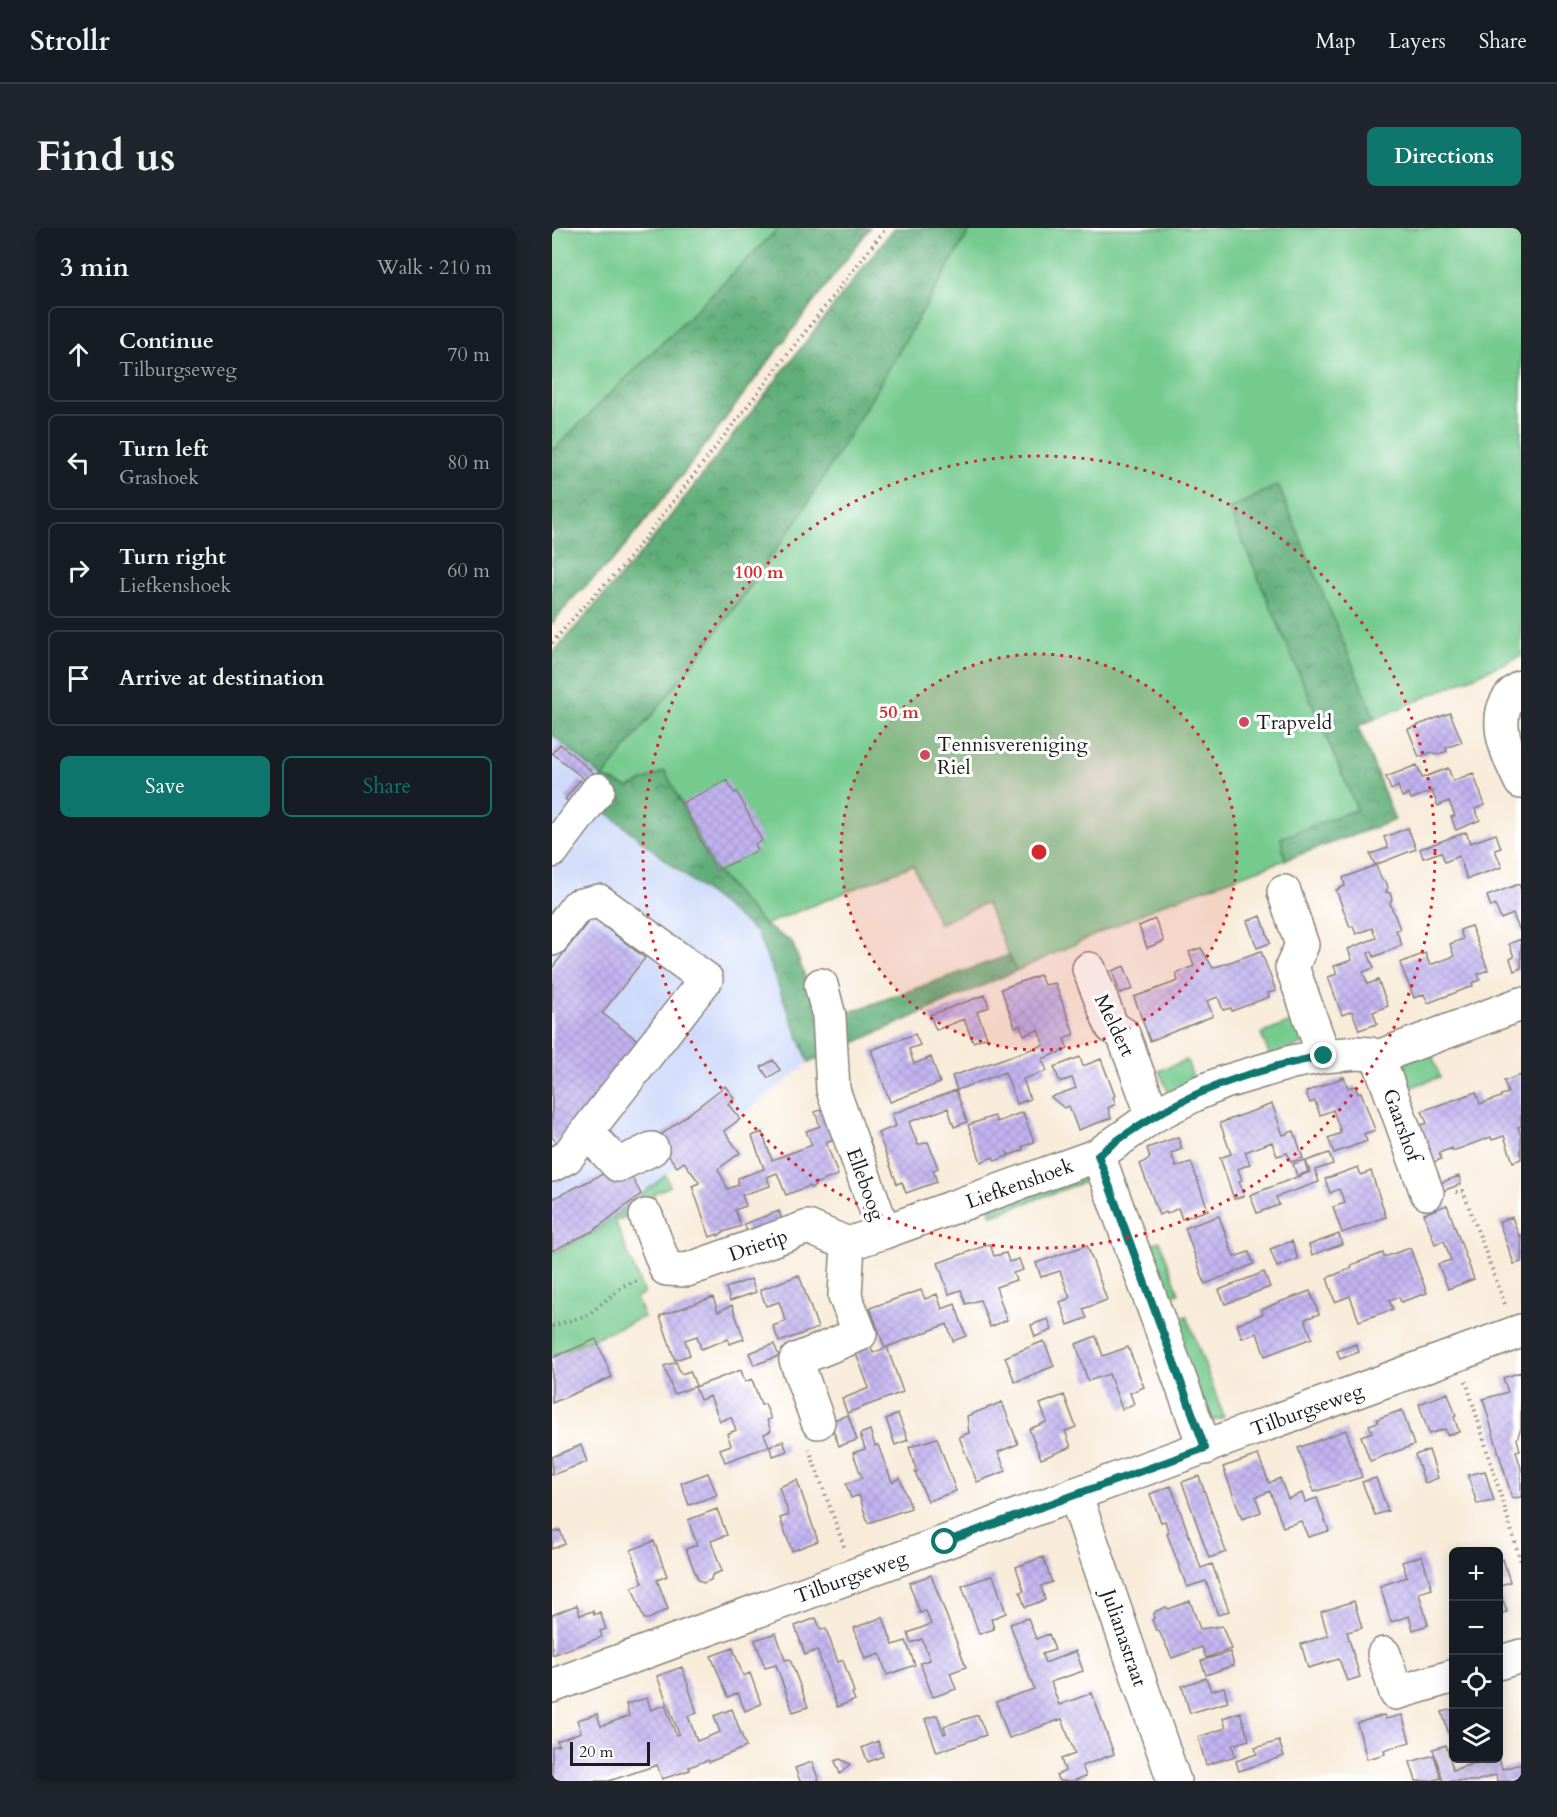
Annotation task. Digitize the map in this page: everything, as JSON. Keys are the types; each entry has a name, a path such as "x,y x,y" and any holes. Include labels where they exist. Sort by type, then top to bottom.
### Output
{"street":[{"path":"1521,687 1508,700 1501,716 1501,732 1521,782"},
{"path":"552,851 598,790"},
{"path":"1284,892 1302,945 1292,967 1324,1056"},
{"path":"552,939 577,906 599,901 706,979 567,1157 552,1165"},
{"name":"Meldert","path":"1089,969 1112,1027 1124,1034 1153,1116"},
{"name":"Elleboog","path":"818,1422 796,1360 860,1334 845,1296 848,1244 884,1232 833,1089 829,1016 821,985"},
{"name":"Liefkenshoek","path":"884,1232 1098,1155 1153,1116 1225,1082 1292,1062 1324,1056 1357,1053 1378,1057 1521,1004"},
{"name":"Gaarshof","path":"1378,1057 1427,1193"},
{"path":"586,1132 618,1165 652,1149"},
{"path":"1098,1155 1205,1448"},
{"path":"646,1216 666,1269"},
{"name":"Drietip","path":"666,1269 687,1270 808,1227 848,1244"},
{"name":"Tilburgseweg","path":"552,1686 1518,1332"},
{"name":"Julianastraat","path":"1075,1494 1174,1781"},
{"path":"1384,1654 1396,1694 1449,1678"},
{"path":"1503,1661 1521,1656"}],"path":[{"path":"552,644 583,607 623,566 886,228"},
{"path":"1427,1193 1437,1195 1463,1191 1518,1332"},
{"path":"552,1326 588,1315 623,1286 666,1269"},
{"path":"1458,1355 1521,1562"},
{"path":"818,1422 802,1427 854,1575"}],"shaded area":[{"path":"552,732 592,749 641,835 767,934 809,1063 593,1232 552,1251"}],"green space":[{"path":"552,228 779,228 552,451"},
{"path":"779,228 870,228 691,464 618,555 573,598 552,624 552,451"},
{"path":"894,228 971,228 798,519 694,662 603,777 628,788 665,771 716,871 764,925 792,942 822,1022 1009,955 1016,971 809,1063 757,933 586,796 602,777 552,735 552,654 648,545"},
{"path":"971,228 1521,228 1521,656 1375,719 1278,485 1229,509 1357,809 1281,838 1285,860 1165,903 1016,971 986,903 939,924 913,865 764,925 716,871 682,803 628,788 603,777 751,586 877,389"},
{"path":"1278,485 1375,719 1358,726 1395,820 1285,860 1281,838 1357,809 1229,509"},
{"path":"1301,1018 1310,1041 1270,1057 1261,1034"},
{"path":"1429,1047 1440,1077 1400,1091 1390,1063"},
{"path":"1187,1060 1195,1084 1170,1096 1159,1071"},
{"path":"666,1175 670,1186 655,1193 648,1208 615,1221 644,1294 636,1298 644,1317 552,1356 552,1253 594,1232"},
{"path":"1084,1176 1090,1180 992,1215 989,1208"},
{"path":"1160,1241 1179,1293 1161,1298 1143,1247"},
{"path":"1187,1316 1224,1417 1211,1422 1170,1322"}],"building":[{"path":"1450,713 1462,742 1436,755 1432,752 1419,757 1408,729"},
{"path":"560,744 596,775 589,783 552,753"},
{"path":"1417,765 1422,778 1448,768 1453,781 1473,773 1485,805 1475,809 1480,820 1456,830 1451,817 1455,816 1449,801 1438,806 1432,791 1411,799 1409,794 1402,797 1398,786 1391,790 1386,777"},
{"path":"580,780 588,786 573,805 565,799"},
{"path":"727,780 734,793 737,792 762,841 755,844 758,850 716,871 682,803"},
{"path":"1408,828 1416,849 1375,865 1370,854 1388,848 1384,837"},
{"path":"1466,832 1470,843 1496,834 1501,848 1495,850 1502,867 1467,879 1459,856 1445,862 1441,852 1423,858 1420,849"},
{"path":"1376,865 1382,880 1388,887 1386,892 1390,893 1392,899 1390,903 1400,929 1396,930 1402,945 1374,957 1372,952 1368,953 1374,968 1363,972 1368,984 1378,980 1388,1006 1373,1012 1377,1024 1359,1030 1352,1011 1342,1015 1328,977 1337,974 1334,966 1352,960 1348,949 1376,938 1372,928 1356,934 1353,926 1350,927 1336,890 1345,886 1343,878"},
{"path":"1519,884 1521,934 1513,914 1501,919 1495,905 1491,907 1487,896"},
{"path":"1261,916 1270,943 1257,948 1247,921"},
{"path":"592,917 645,958 602,1013 641,1043 561,1145 552,1138 552,968"},
{"path":"1155,919 1164,941 1147,948 1139,926"},
{"path":"1471,926 1488,970 1478,974 1480,980 1472,983 1473,986 1428,1003 1424,994 1414,998 1400,963 1425,953 1430,965 1454,956 1450,944 1463,939 1460,930"},
{"path":"1521,939 1521,968 1514,971 1510,959 1514,957 1509,944"},
{"path":"1201,948 1213,968 1261,951 1276,991 1268,993 1269,997 1232,1011 1231,1008 1223,1010 1218,997 1207,1001 1213,1016 1150,1041 1134,997 1178,981 1176,973 1194,966 1189,952"},
{"path":"1124,966 1133,989 1120,993 1112,971"},
{"path":"1040,975 1044,985 1055,983 1074,1034 1064,1039 1068,1049 1042,1059 1047,1071 1023,1079 1030,1099 1017,1104 1005,1072 957,1090 952,1076 1044,1045 1038,1030 1024,1035 1020,1025 1015,1027 1001,989"},
{"path":"985,995 989,1007 977,1012 987,1037 973,1042 964,1019 936,1030 930,1015"},
{"path":"915,1034 920,1045 909,1049 914,1064 931,1057 940,1083 890,1102 871,1050"},
{"path":"1080,1057 1083,1066 1101,1059 1116,1104 1108,1108 1111,1118 1078,1130 1069,1106 1064,1108 1051,1097 1076,1088 1072,1078 1060,1082 1054,1067"},
{"path":"773,1060 780,1070 768,1078 761,1067"},
{"path":"1521,1075 1521,1126 1518,1127 1521,1136 1521,1159 1513,1162 1504,1136 1492,1140 1491,1137 1453,1151 1452,1148 1439,1153 1441,1159 1430,1164 1416,1127 1427,1123 1422,1111 1476,1092 1480,1104 1501,1097 1508,1093 1504,1081"},
{"path":"1344,1077 1348,1088 1355,1086 1358,1093 1361,1092 1375,1130 1364,1134 1367,1141 1334,1153 1328,1138 1341,1133 1333,1110 1320,1115 1315,1101 1310,1103 1306,1092"},
{"path":"725,1086 734,1098 728,1104 740,1119 724,1131 740,1153 718,1169 728,1189 738,1185 738,1178 764,1169 752,1136 762,1132 772,1160 812,1145 806,1131 820,1126 815,1112 826,1108 837,1138 826,1142 838,1175 814,1184 815,1186 810,1188 809,1186 786,1195 777,1173 767,1177 770,1186 742,1195 746,1206 735,1210 741,1226 710,1237 692,1186 699,1183 698,1181 684,1162 677,1167 656,1139"},
{"path":"956,1090 967,1122 954,1127 948,1108 909,1122 918,1145 928,1142 938,1168 933,1170 937,1182 906,1193 902,1182 897,1184 878,1133 896,1126 892,1114"},
{"path":"1272,1104 1283,1135 1294,1131 1303,1158 1291,1162 1287,1153 1277,1156 1272,1142 1245,1152 1250,1164 1238,1169 1244,1196 1234,1199 1220,1158 1231,1154 1220,1123"},
{"path":"1023,1112 1034,1142 1010,1155 1007,1152 1008,1156 995,1161 993,1157 981,1162 968,1125 994,1116 997,1122"},
{"path":"1178,1137 1182,1149 1171,1153 1176,1167 1191,1162 1208,1210 1182,1219 1178,1208 1167,1214 1166,1212 1159,1215 1140,1164 1150,1158 1147,1148"},
{"path":"1329,1153 1333,1164 1315,1170 1319,1182 1276,1197 1279,1205 1257,1213 1250,1195 1310,1172 1306,1161"},
{"path":"1304,1160 1308,1172 1297,1176 1293,1164"},
{"path":"1358,1167 1361,1175 1371,1171 1386,1217 1342,1233 1333,1207 1345,1203 1339,1189 1330,1193 1325,1179"},
{"path":"611,1170 628,1170 641,1194 593,1231 552,1251 552,1199"},
{"path":"1459,1176 1461,1184 1440,1192 1437,1184"},
{"path":"1447,1205 1474,1279 1448,1289 1438,1264 1451,1260 1444,1241 1435,1244 1424,1214"},
{"path":"779,1211 783,1223 749,1235 744,1224"},
{"path":"1219,1216 1234,1257 1249,1252 1254,1264 1205,1284 1185,1228"},
{"path":"1512,1217 1519,1236 1521,1235 1521,1262 1514,1264 1499,1222"},
{"path":"1339,1234 1342,1244 1312,1255 1309,1245"},
{"path":"1292,1241 1298,1259 1277,1267 1270,1249"},
{"path":"990,1244 994,1256 1006,1253 1009,1262 1019,1259 1023,1270 1013,1273 1016,1280 996,1287 1007,1320 990,1327 980,1300 966,1304 961,1290 949,1294 938,1263"},
{"path":"1087,1245 1107,1300 1083,1309 1087,1318 1068,1325 1060,1302 1070,1298 1060,1271 1041,1277 1036,1263"},
{"path":"1410,1248 1427,1293 1401,1302 1399,1297 1389,1300 1393,1309 1359,1321 1350,1296 1335,1302 1327,1278 1352,1268 1351,1265 1383,1253 1384,1257"},
{"path":"1264,1272 1270,1287 1225,1304 1219,1290"},
{"path":"799,1275 818,1328 779,1342 773,1326 786,1321 779,1302 766,1306 760,1290"},
{"path":"751,1279 756,1292 730,1301 726,1288"},
{"path":"921,1290 925,1299 937,1294 942,1309 955,1304 966,1336 953,1341 947,1324 887,1347 903,1392 847,1413 842,1399 869,1388 855,1351 870,1345 873,1353 885,1348 870,1308"},
{"path":"1310,1291 1319,1314 1305,1319 1312,1338 1265,1356 1257,1333 1242,1338 1237,1324 1263,1314 1261,1310"},
{"path":"713,1297 718,1312 732,1305 744,1339 729,1344 728,1339 701,1349 697,1336 685,1340 690,1355 675,1360 660,1316"},
{"path":"1048,1319 1052,1330 1035,1337 1031,1325"},
{"path":"1096,1336 1103,1356 1128,1347 1144,1387 1130,1393 1134,1404 1122,1409 1109,1374 1088,1381 1076,1344"},
{"path":"596,1339 612,1377 552,1403 552,1358"},
{"path":"1044,1341 1054,1366 1015,1382 1005,1357"},
{"path":"774,1344 779,1356 754,1365 749,1353"},
{"path":"1356,1344 1359,1352 1340,1359 1337,1351"},
{"path":"676,1362 681,1374 690,1371 696,1386 674,1394 664,1366"},
{"path":"741,1370 745,1382 752,1379 761,1405 765,1404 771,1419 767,1420 771,1431 764,1434 769,1446 725,1462 720,1449 731,1445 727,1434 736,1430 731,1417 720,1421 710,1396 700,1400 695,1387"},
{"path":"1521,1372 1521,1428 1517,1439 1520,1450 1516,1451 1521,1468 1521,1497 1512,1498 1483,1399 1508,1392 1503,1378"},
{"path":"1448,1393 1459,1432 1447,1435 1445,1429 1429,1434 1419,1404"},
{"path":"1064,1395 1076,1427 1065,1431 1071,1447 1041,1459 1029,1429 1047,1422 1040,1404"},
{"path":"1002,1402 1018,1444 998,1452 1006,1471 977,1482 959,1437 969,1433 967,1416"},
{"path":"1402,1410 1414,1445 1370,1461 1361,1436 1372,1432 1369,1425 1378,1422 1377,1419"},
{"path":"898,1414 908,1440 895,1445 886,1419"},
{"path":"848,1415 857,1440 839,1446 830,1421"},
{"path":"870,1430 892,1482 900,1478 911,1508 868,1523 859,1495 851,1498 846,1484 862,1478 853,1453 865,1449 860,1434"},
{"path":"1346,1430 1362,1477 1314,1492 1298,1448"},
{"path":"937,1438 956,1491 928,1501 915,1472 917,1472 909,1447"},
{"path":"783,1441 787,1451 773,1456 769,1446"},
{"path":"581,1445 587,1462 552,1475 552,1457"},
{"path":"1429,1450 1438,1478 1425,1483 1415,1455"},
{"path":"1258,1455 1269,1483 1280,1478 1288,1499 1302,1493 1305,1502 1317,1498 1329,1531 1308,1537 1301,1521 1283,1527 1270,1491 1256,1497 1261,1512 1242,1519 1223,1467"},
{"path":"1485,1471 1494,1501 1477,1504 1468,1475"},
{"path":"708,1473 717,1495 689,1505 681,1483"},
{"path":"1199,1476 1226,1552 1209,1558 1182,1482"},
{"path":"1376,1478 1388,1511 1375,1515 1362,1482"},
{"path":"797,1480 818,1541 792,1551 780,1518 789,1515 779,1487"},
{"path":"1171,1486 1201,1568 1212,1564 1229,1611 1218,1615 1206,1581 1187,1587 1167,1534 1169,1533 1165,1521 1161,1522 1150,1494"},
{"path":"717,1509 727,1535 711,1541 722,1571 712,1575 711,1580 703,1583 698,1580 686,1549 697,1545 688,1520"},
{"path":"560,1530 565,1544 552,1549 552,1533"},
{"path":"654,1541 667,1576 657,1580 668,1609 649,1619 644,1619 632,1587 643,1583 631,1550"},
{"path":"1422,1556 1432,1589 1419,1593 1428,1625 1413,1630 1409,1616 1391,1622 1380,1586 1407,1577 1402,1562"},
{"path":"1043,1557 1052,1582 1041,1586 1045,1600 1025,1607 1020,1592 1024,1591 1016,1567"},
{"path":"1503,1559 1510,1582 1503,1584"},
{"path":"931,1575 966,1667 950,1673 956,1689 933,1697 920,1663 930,1660 922,1639 911,1643 908,1633 931,1624 926,1611 920,1613 909,1583"},
{"path":"993,1575 1006,1613 991,1619 994,1629 979,1634 962,1586"},
{"path":"1190,1601 1200,1629 1222,1626 1231,1649 1206,1658 1202,1647 1172,1658 1159,1631 1156,1630 1152,1620 1153,1615 1156,1611 1166,1607 1169,1609"},
{"path":"1354,1601 1362,1628 1347,1632 1360,1677 1347,1681 1339,1659 1308,1668 1301,1644 1328,1636 1321,1612"},
{"path":"1503,1601 1507,1612 1503,1613"},
{"path":"577,1605 580,1615 593,1611 594,1615 600,1612 606,1629 600,1631 602,1637 552,1655 552,1615"},
{"path":"883,1617 893,1645 906,1641 915,1665 887,1675 880,1654 865,1659 854,1628"},
{"path":"816,1618 821,1630 826,1629 838,1662 843,1660 854,1692 852,1693 855,1700 837,1707 817,1650 805,1655 795,1626"},
{"path":"1028,1618 1036,1639 1049,1634 1055,1650 1042,1654 1045,1663 1076,1651 1083,1671 1051,1682 1059,1705 1092,1693 1114,1754 1082,1766 1086,1776 1073,1781 1059,1781 1056,1775 1065,1771 1061,1759 1075,1754 1062,1719 1009,1738 996,1702 1034,1689 1010,1624"},
{"path":"776,1633 785,1660 790,1659 808,1707 793,1712 776,1665 765,1668 755,1640"},
{"path":"733,1648 743,1676 750,1673 761,1704 745,1711 738,1693 728,1697 711,1656"},
{"path":"1230,1652 1234,1665 1206,1675 1201,1661"},
{"path":"682,1667 697,1713 688,1716 697,1741 720,1732 714,1716 732,1709 746,1747 662,1779 657,1765 609,1781 554,1781 552,1747 559,1745 557,1741 581,1732 577,1720 597,1714 601,1726 629,1716 626,1704 647,1698 651,1710 665,1705 676,1735 679,1734 657,1676"},
{"path":"1206,1678 1211,1691 1224,1687 1228,1702 1190,1713 1182,1686"},
{"path":"1449,1710 1449,1734 1442,1712"},
{"path":"1240,1712 1249,1740 1232,1745 1235,1756 1206,1765 1198,1737 1226,1728 1223,1718"},
{"path":"937,1715 944,1734 946,1733 944,1726 978,1715 986,1735 937,1752 925,1719"},
{"path":"1384,1715 1386,1719 1402,1715 1410,1742 1384,1750 1385,1754 1367,1759 1357,1723"},
{"path":"878,1741 883,1756 868,1762 862,1748"},
{"path":"1279,1741 1284,1756 1239,1771 1236,1761 1257,1754 1255,1748"},
{"path":"1446,1745 1449,1763 1453,1770 1475,1763 1500,1763 1502,1769 1521,1764 1521,1781 1497,1781 1496,1775 1476,1781 1443,1781 1433,1749"},
{"path":"1434,1755 1441,1778 1432,1781 1416,1781 1410,1762"},
{"path":"840,1759 850,1764 840,1774 835,1761"},
{"path":"812,1762 819,1781 800,1781 795,1768"}],"place":[{"name":"Trapveld","path":"1244,722"},
{"name":"Tennisvereniging Riel","path":"925,755"}],"route":[{"path":"945,1542 1205,1448 1098,1155 1153,1116 1198,1093 1254,1072 1324,1056"}]}
